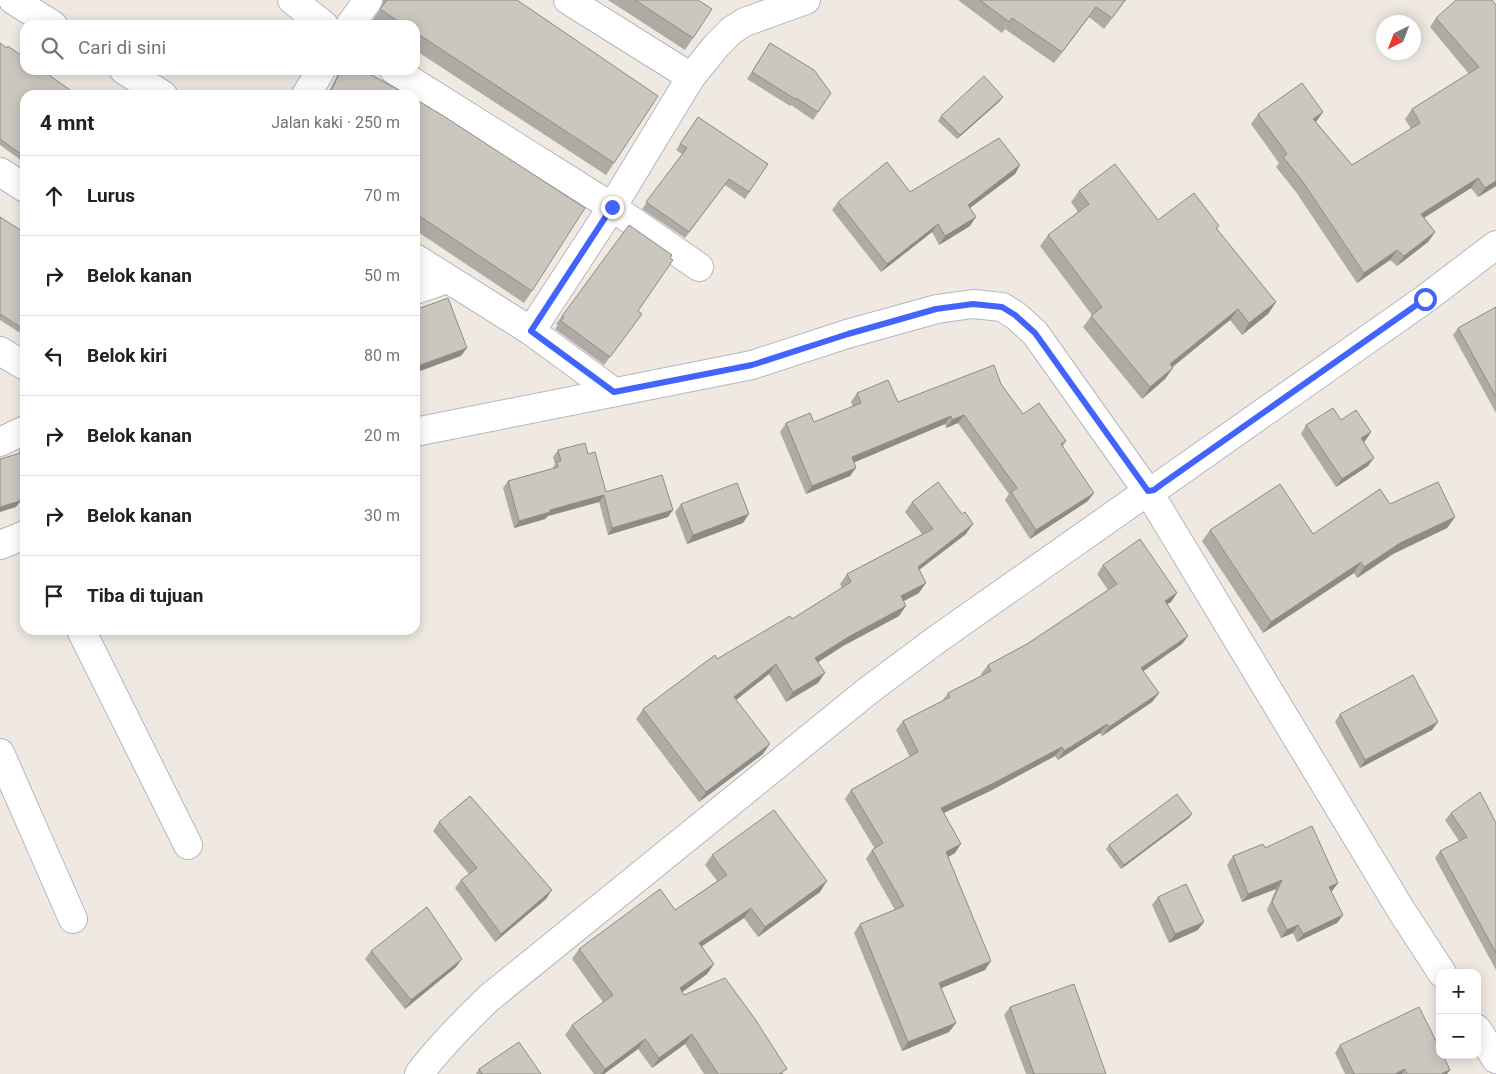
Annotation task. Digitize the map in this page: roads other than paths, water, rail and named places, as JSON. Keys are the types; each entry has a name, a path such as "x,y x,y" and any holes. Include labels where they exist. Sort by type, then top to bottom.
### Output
{"street":[{"path":"13,0 45,20"},
{"path":"292,0 318,20"},
{"path":"354,20 368,0"},
{"path":"568,0 691,77"},
{"path":"531,331 612,207 691,77 717,44 732,30 745,22 806,0"},
{"path":"132,75 156,90"},
{"path":"309,90 318,75"},
{"path":"402,75 612,207 699,266"},
{"path":"0,172 20,185"},
{"path":"419,1074 434,1053 489,998 869,690 936,640 1148,491 1154,490 1425,299 1496,245"},
{"path":"420,261 531,331 614,392"},
{"path":"420,288 447,279"},
{"path":"420,431 752,365 848,334 936,309 973,304 1002,307 1015,315 1035,333 1148,491 1439,969"},
{"path":"0,351 20,363"},
{"path":"0,442 20,432"},
{"path":"0,545 20,538"},
{"path":"83,635 188,845"},
{"path":"0,753 73,919"},
{"path":"1481,1035 1496,1059"}]}
